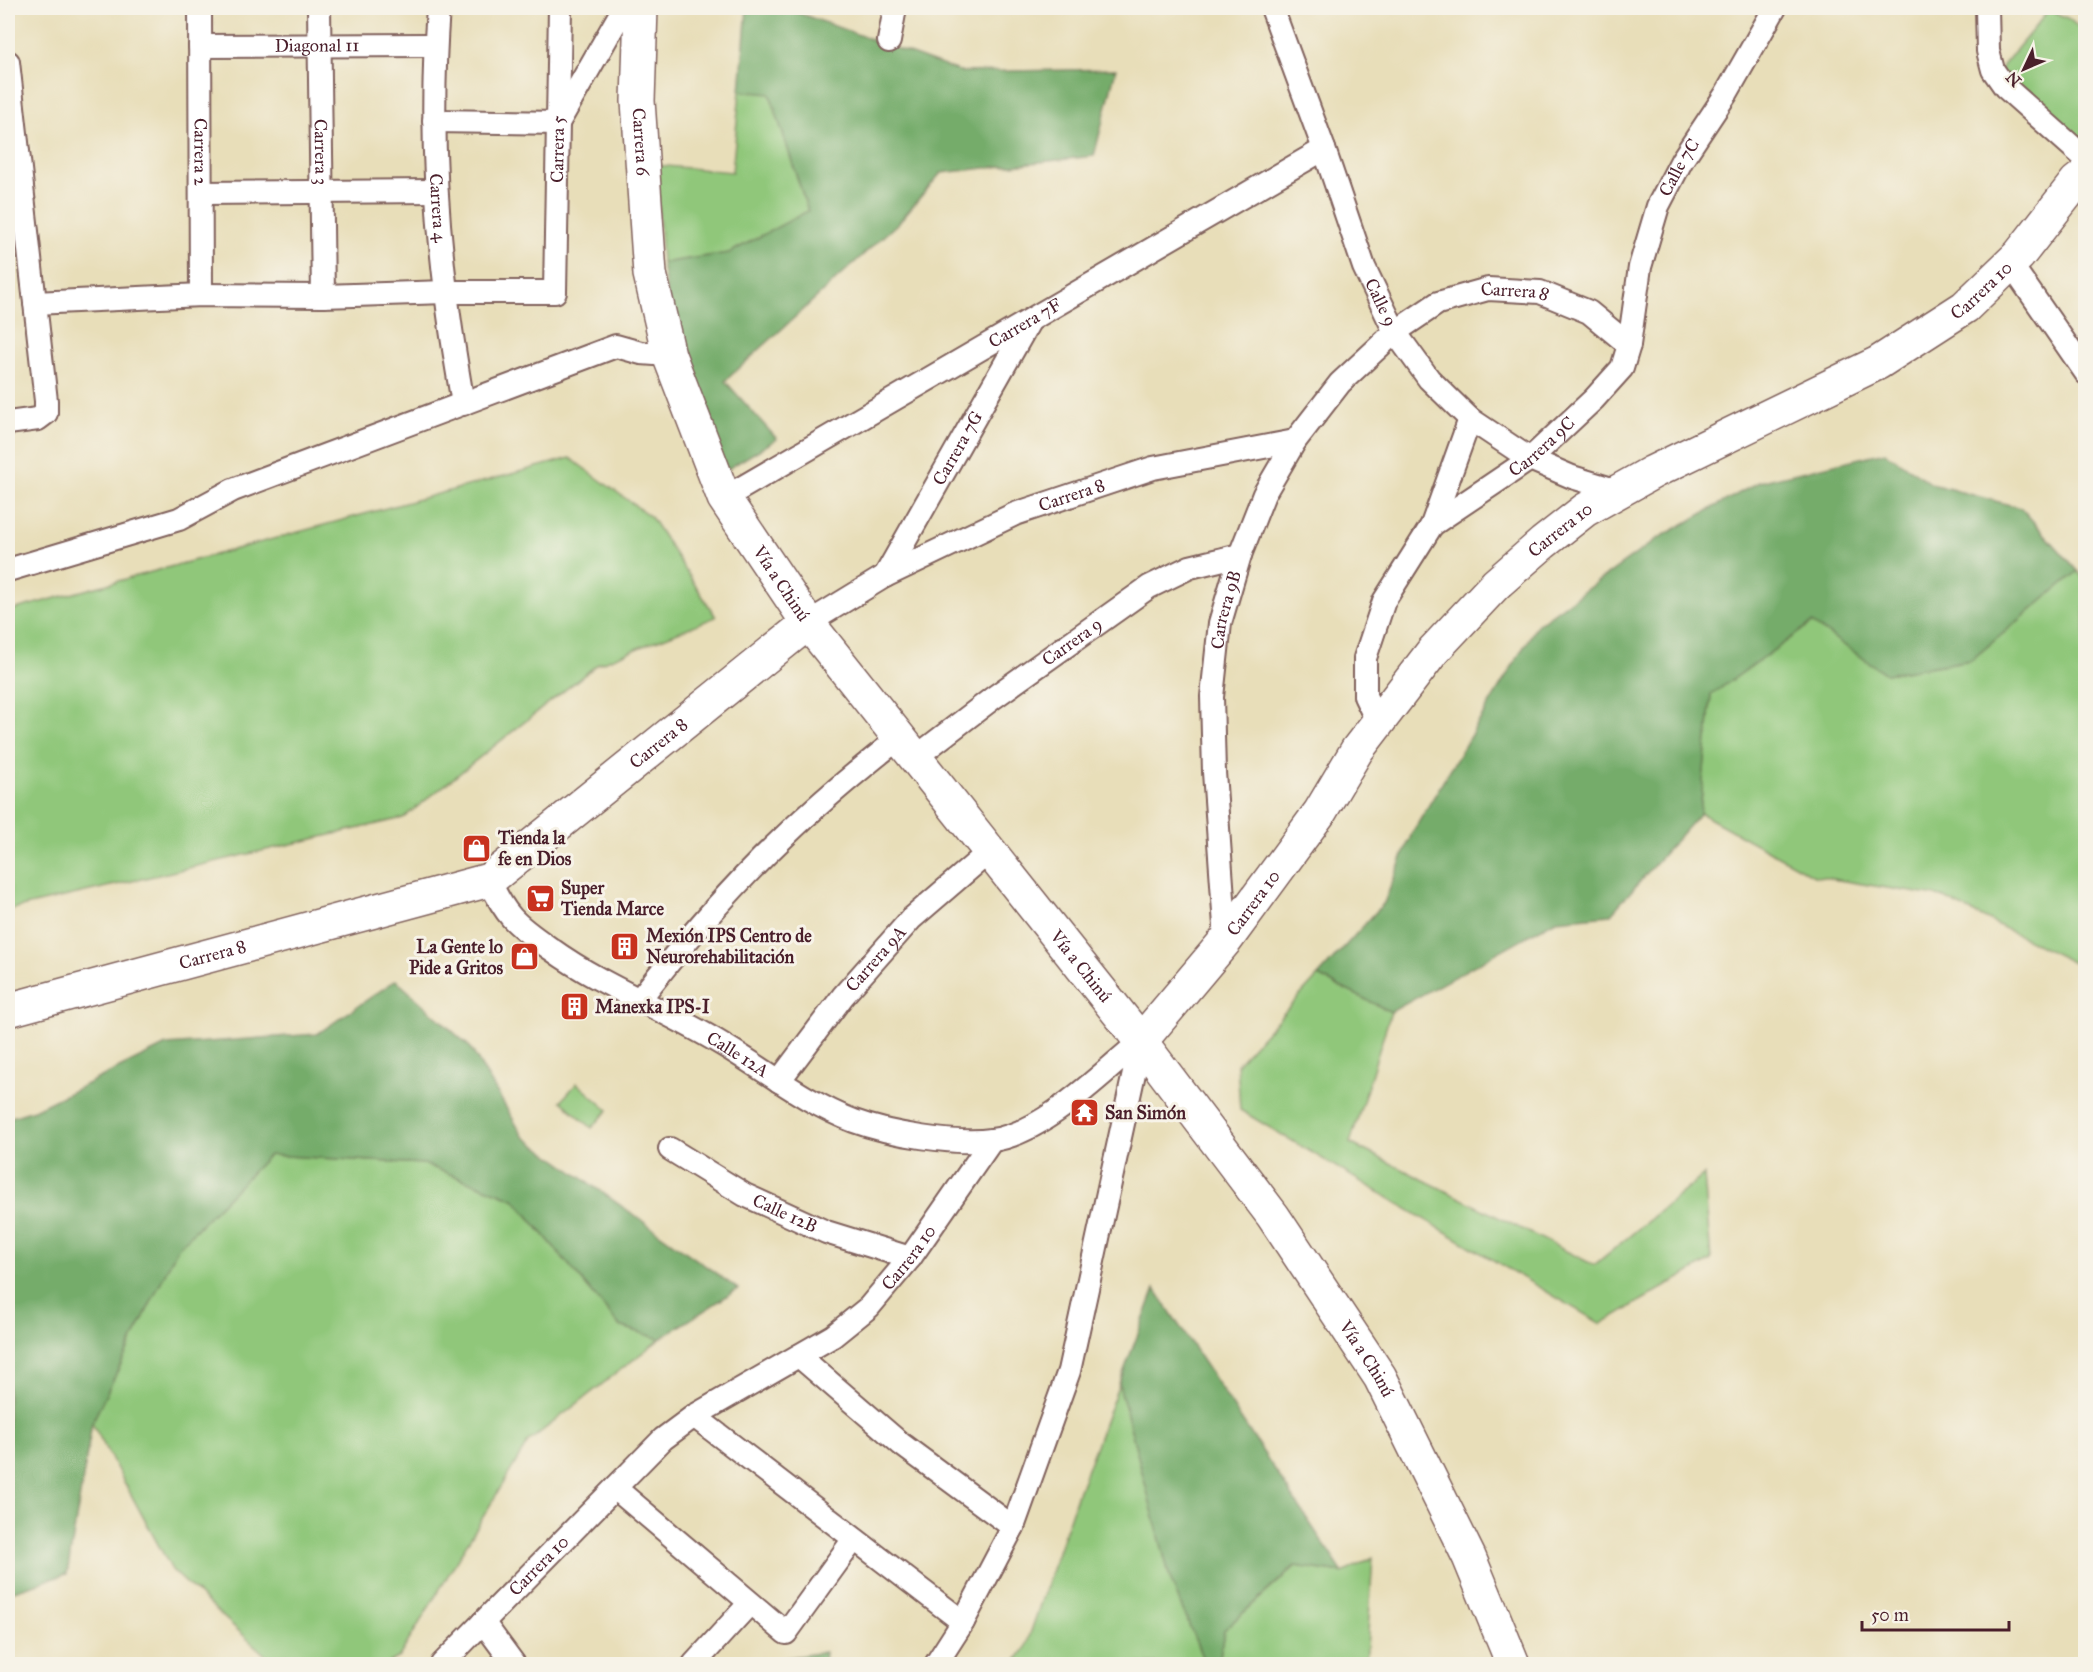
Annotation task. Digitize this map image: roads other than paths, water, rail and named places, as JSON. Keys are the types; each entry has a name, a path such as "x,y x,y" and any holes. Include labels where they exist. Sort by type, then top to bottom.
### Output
{"street":[{"name":"Carrera 2","path":"200,8 201,295"},
{"name":"Carrera 3","path":"319,8 323,296"},
{"name":"Carrera 4","path":"438,8 434,121 436,190 446,292 464,404"},
{"name":"Carrera 5","path":"446,292 555,292 560,8"},
{"path":"434,121 558,123 618,18 628,8"},
{"name":"Carrera 6","path":"641,8 638,101 650,274"},
{"path":"889,41 895,8"},
{"name":"Calle 9","path":"1272,8 1324,149 1364,267 1395,332 1429,379 1470,419 1530,459 1572,477 1618,490"},
{"name":"Calle 7C","path":"1629,345 1640,267 1658,206 1682,160 1726,94 1775,8"},
{"path":"1987,8 1988,51 1995,74 2005,87 2085,159"},
{"name":"Diagonal 11","path":"200,46 435,45"},
{"path":"8,62 46,401 46,413 38,418 8,423"},
{"name":"Carrera 7F","path":"724,498 1324,149"},
{"name":"Carrera 10","path":"442,1665 663,1439 694,1416 833,1336 869,1307 910,1258 992,1140 1018,1134 1039,1123 1141,1041 1226,940 1320,812 1357,750 1433,651 1496,584 1585,510 1618,490 1878,363 1965,307 2019,255 2076,182 2085,174"},
{"path":"201,193 436,190"},
{"path":"2010,263 2085,373"},
{"name":"Vía a Chinú","path":"650,274 669,355 724,498 808,623 1141,1041 1272,1216 1380,1377 1469,1557 1513,1665"},
{"name":"Carrera 8","path":"1395,332 1438,303 1488,289 1509,290 1540,292 1589,312 1629,345"},
{"path":"35,303 201,295 323,296 446,292"},
{"name":"Carrera 7G","path":"885,576 1030,320"},
{"name":"Carrera 9B","path":"1226,940 1214,772 1212,697 1220,623 1240,555 1264,494 1295,441 1340,383 1395,332"},
{"name":"Carrera 9C","path":"1432,525 1530,459 1594,399 1622,368 1629,345"},
{"path":"8,570 179,519 233,490 616,346 641,353 669,355"},
{"name":"Carrera 9C","path":"1378,723 1365,696 1365,658 1384,601 1432,525 1470,419"},
{"name":"Carrera 8","path":"8,1010 489,880 808,623 885,576 1015,514 1142,471 1295,441"},
{"name":"Carrera 9","path":"639,1000 691,935 733,889 784,837 838,788 1002,691 1149,587 1190,567 1240,555"},
{"name":"Carrera 9A","path":"778,1081 843,996 911,919 990,851"},
{"name":"Calle 12A","path":"489,880 500,902 513,919 569,962 724,1045 778,1081 836,1113 873,1127 911,1136 953,1140 992,1140"},
{"path":"936,1665 963,1622 1013,1527 1069,1371 1141,1041"},
{"name":"Calle 12B","path":"670,1149 745,1195 786,1214 826,1232 910,1258"},
{"path":"799,1356 901,1444 1013,1527"},
{"path":"694,1416 963,1622"},
{"path":"615,1488 786,1633 854,1539"},
{"path":"694,1665 750,1603"},
{"path":"483,1622 514,1665"}],"place":[{"name":"Tienda la fe en Dios","path":"477,848"},
{"name":"Super Tienda Marce","path":"540,898"},
{"name":"Mexión IPS Centro de Neurorehabilitación","path":"625,946"},
{"name":"La Gente lo Pide a Gritos","path":"524,957"},
{"name":"Manexka IPS-I","path":"574,1007"},
{"name":"San Simón","path":"1084,1113"}]}
